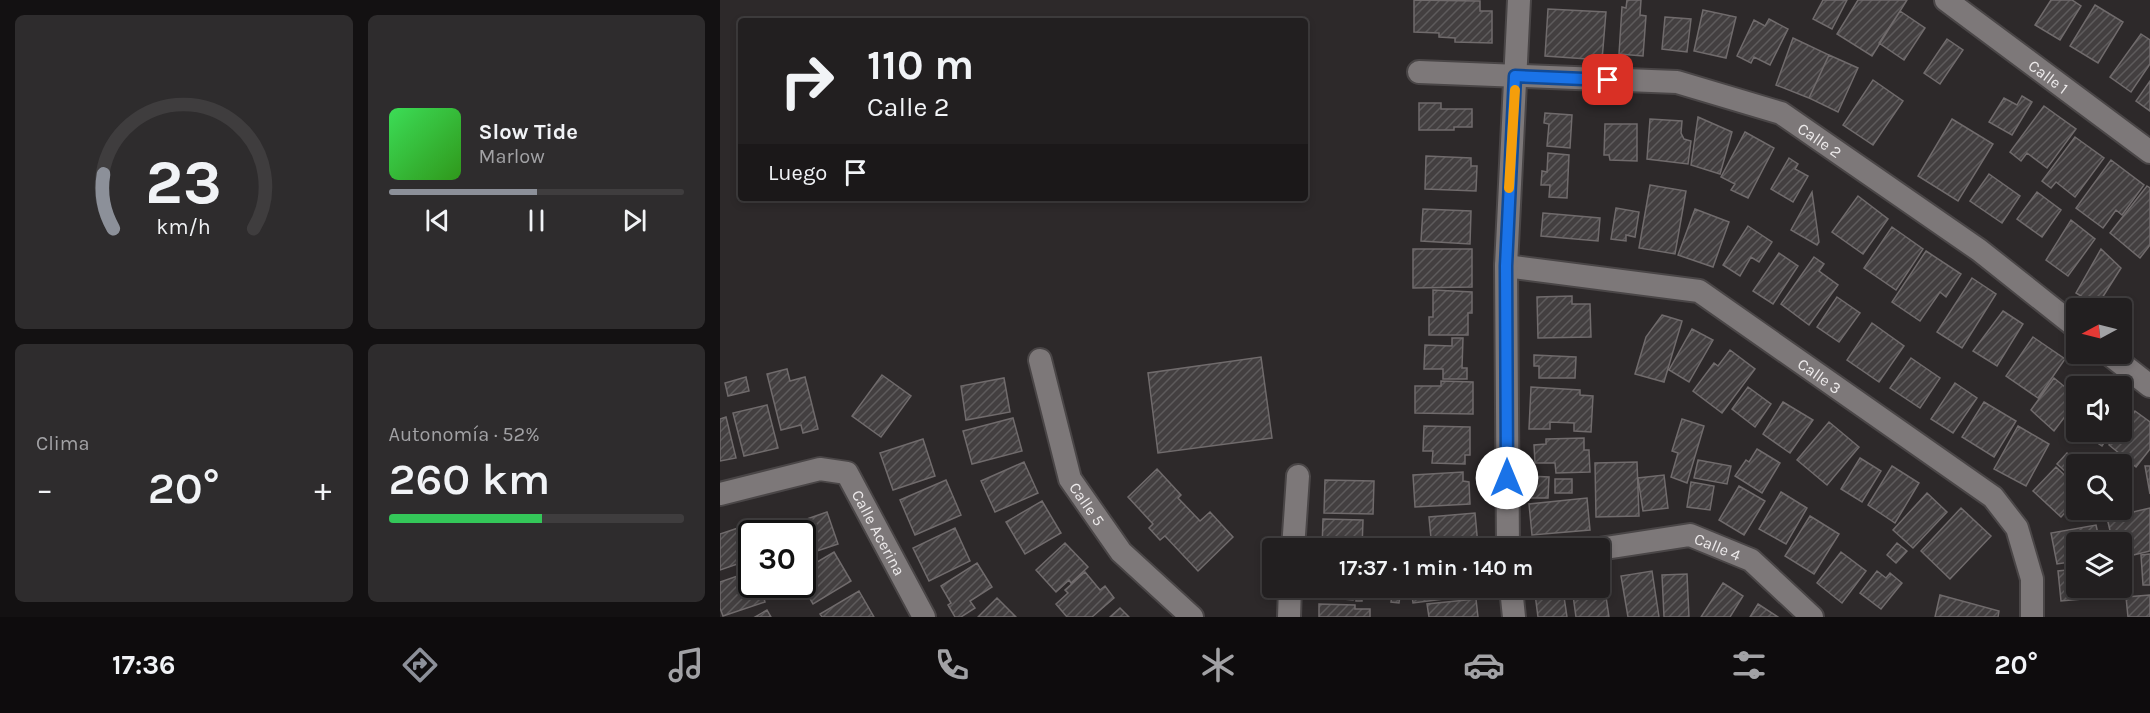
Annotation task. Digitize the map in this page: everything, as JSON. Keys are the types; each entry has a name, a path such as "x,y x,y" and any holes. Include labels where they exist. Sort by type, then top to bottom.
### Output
{"street":[{"path":"1508,538 1506,266 1519,0"},
{"name":"Calle 1","path":"1946,0 2150,152"},
{"name":"Calle 2","path":"1419,72 1677,82 1782,113 1978,250 2066,319"},
{"name":"Calle 3","path":"1506,266 1699,291 1993,497 2018,528 2032,579 2031,617"},
{"name":"Calle 5","path":"1040,360 1070,479 1121,552 1192,617"},
{"path":"2121,364 2150,387"},
{"name":"Calle Acerina","path":"720,494 820,469 847,473 924,617"},
{"path":"1294,538 1298,476"},
{"name":"Calle 4","path":"1610,547 1690,536 1751,560 1812,617"},
{"path":"1288,617 1289,598"},
{"path":"1511,598 1514,617"}],"building":[{"path":"1414,0 1480,1 1480,11 1492,11 1492,43 1455,42 1455,38 1439,37 1439,33 1414,32"},
{"path":"1627,0 1641,0 1640,15 1646,16 1643,56 1619,54 1622,7 1626,8"},
{"path":"1823,0 1847,0 1832,29 1813,19"},
{"path":"1858,0 1907,0 1872,56 1837,34"},
{"path":"2051,0 2072,0 2081,6 2060,40 2035,25"},
{"path":"2095,5 2123,22 2098,63 2070,46"},
{"path":"1548,9 1606,12 1602,60 1545,56"},
{"path":"1703,10 1736,17 1726,58 1694,51"},
{"path":"1900,11 1925,28 1904,60 1879,43"},
{"path":"1665,17 1691,19 1687,52 1662,49"},
{"path":"1769,19 1788,29 1770,65 1754,57 1751,63 1737,56 1754,20 1765,26"},
{"path":"2141,34 2150,40 2150,64 2131,92 2110,77"},
{"path":"1793,38 1829,55 1809,98 1776,85"},
{"path":"1947,39 1963,50 1940,84 1924,73"},
{"path":"1829,55 1858,68 1838,112 1809,98"},
{"path":"1873,80 1903,101 1873,145 1843,125"},
{"path":"2150,81 2150,111 2136,101"},
{"path":"2022,96 2032,102 2012,135 1989,122 2004,98 2017,105"},
{"path":"1419,103 1441,103 1441,109 1472,109 1472,127 1454,127 1454,130 1419,130"},
{"path":"2044,106 2076,129 2047,168 2027,153 2021,161 2010,152"},
{"path":"1545,113 1572,115 1570,148 1547,146 1549,124 1544,123"},
{"path":"1698,117 1732,132 1720,174 1691,165"},
{"path":"1650,119 1682,121 1681,133 1684,139 1691,141 1688,164 1647,159"},
{"path":"1952,119 1993,144 1958,201 1918,176"},
{"path":"1605,124 1637,124 1637,161 1610,160 1609,155 1604,155"},
{"path":"1745,132 1774,148 1748,198 1731,190 1735,184 1721,177"},
{"path":"2075,137 2104,158 2075,197 2056,182 2051,188 2042,181"},
{"path":"1548,153 1569,155 1567,198 1549,197 1550,185 1541,185 1542,171 1547,172"},
{"path":"1426,156 1471,158 1471,166 1477,166 1476,191 1425,189"},
{"path":"1789,158 1798,164 1795,169 1808,176 1793,202 1771,189"},
{"path":"2111,160 2144,185 2122,215 2116,210 2103,228 2076,208"},
{"path":"1989,174 2020,196 2002,223 1970,201"},
{"path":"1650,185 1686,191 1675,254 1639,248"},
{"path":"2147,186 2150,188 2150,245 2140,258 2110,233"},
{"path":"1812,192 1819,242 1817,245 1791,230"},
{"path":"2037,192 2061,210 2042,237 2017,219"},
{"path":"1858,196 1888,219 1863,254 1832,232"},
{"path":"1616,208 1639,212 1635,237 1626,235 1626,241 1611,239"},
{"path":"1423,209 1471,211 1470,244 1421,241"},
{"path":"1695,209 1729,222 1713,267 1678,255"},
{"path":"1543,213 1600,218 1598,241 1541,236"},
{"path":"2071,220 2095,239 2068,276 2046,260"},
{"path":"1748,226 1772,242 1759,262 1751,257 1740,276 1723,265"},
{"path":"1892,227 1923,249 1896,290 1864,268"},
{"path":"1413,249 1472,249 1472,287 1413,288"},
{"path":"2101,249 2121,268 2102,298 2084,298 2076,293"},
{"path":"1926,251 1961,274 1946,297 1940,292 1920,321 1892,302"},
{"path":"1779,253 1798,266 1773,304 1753,291"},
{"path":"1814,257 1824,264 1819,271 1838,285 1809,325 1781,304"},
{"path":"1972,278 1996,294 1962,348 1937,332"},
{"path":"1433,290 1472,292 1472,313 1468,313 1468,335 1429,335 1429,317 1433,317"},
{"path":"1572,296 1572,304 1590,304 1591,337 1538,338 1537,297"},
{"path":"1837,297 1860,313 1839,342 1817,327"},
{"path":"2003,311 2023,324 1997,366 1973,351"},
{"path":"1662,315 1682,321 1664,382 1635,374 1646,337"},
{"path":"1872,323 1904,346 1879,382 1847,360"},
{"path":"1692,329 1713,340 1689,382 1669,370"},
{"path":"2033,337 2065,359 2038,398 2006,376"},
{"path":"1452,338 1463,338 1462,368 1467,368 1467,379 1443,379 1443,369 1424,369 1425,345 1452,346"},
{"path":"1730,350 1755,369 1722,413 1693,391 1714,363 1718,366"},
{"path":"1534,355 1576,357 1575,378 1539,378 1539,366 1534,366"},
{"path":"1261,357 1272,438 1158,453 1148,373"},
{"path":"1911,358 1940,378 1920,408 1890,388"},
{"path":"787,369 790,381 805,377 818,429 803,433 801,425 781,430 767,374"},
{"path":"882,375 911,396 881,437 852,416"},
{"path":"746,377 749,391 728,396 725,383"},
{"path":"1004,378 1010,412 966,420 961,386"},
{"path":"2054,378 2066,388 2066,415 2054,431 2031,410"},
{"path":"1441,381 1473,382 1473,414 1415,413 1415,386 1441,386"},
{"path":"1955,383 1977,398 1953,433 1931,419"},
{"path":"1531,387 1580,390 1580,395 1593,396 1591,432 1574,431 1574,423 1550,422 1550,429 1529,429"},
{"path":"1748,387 1771,404 1755,427 1732,409"},
{"path":"1783,402 1813,420 1790,453 1763,434"},
{"path":"1984,402 2016,421 1994,457 1962,437"},
{"path":"767,405 778,448 744,456 733,413"},
{"path":"2135,411 2150,422 2150,449 2136,467 2132,464 2132,454 2120,454 2109,445 2111,442 2132,442 2132,415"},
{"path":"726,417 736,458 720,461 720,419"},
{"path":"1013,418 1022,451 972,464 963,431"},
{"path":"1682,419 1704,426 1687,483 1671,477 1678,453 1672,451"},
{"path":"1829,422 1859,447 1827,485 1797,460"},
{"path":"1424,426 1470,427 1470,455 1465,455 1465,464 1432,463 1433,451 1423,451"},
{"path":"2018,426 2049,444 2026,486 1994,469"},
{"path":"1584,438 1584,450 1589,450 1590,472 1556,473 1555,463 1535,463 1534,445 1546,444 1546,439"},
{"path":"923,439 935,476 893,490 880,453"},
{"path":"1757,449 1780,463 1762,493 1735,476 1746,460 1749,462"},
{"path":"2066,454 2066,472 2057,464"},
{"path":"1860,458 1881,471 1862,502 1841,489"},
{"path":"1698,460 1731,466 1727,484 1694,478"},
{"path":"1024,462 1038,493 995,512 981,481"},
{"path":"1637,462 1639,516 1596,517 1595,463"},
{"path":"1892,466 1919,483 1895,523 1868,505"},
{"path":"2145,466 2150,466 2150,494"},
{"path":"2056,467 2066,476 2066,512 2061,517 2033,491"},
{"path":"1157,469 1181,495 1178,498 1200,521 1210,512 1233,537 1198,571 1165,536 1160,540 1149,528 1153,524 1128,497"},
{"path":"1463,472 1463,481 1469,482 1470,504 1415,507 1413,475"},
{"path":"1664,475 1668,508 1643,511 1638,478"},
{"path":"1528,476 1549,477 1548,498 1527,498"},
{"path":"1555,479 1572,479 1572,493 1555,493"},
{"path":"946,480 961,515 915,535 900,500"},
{"path":"1325,480 1374,481 1373,514 1324,513"},
{"path":"1691,482 1714,486 1710,510 1687,507"},
{"path":"1739,486 1765,501 1744,535 1719,520"},
{"path":"1781,492 1807,508 1786,544 1759,529"},
{"path":"1927,493 1947,512 1913,548 1893,530"},
{"path":"1587,498 1590,530 1532,535 1529,504"},
{"path":"1042,501 1061,533 1025,554 1006,522"},
{"path":"1961,508 1991,536 1950,579 1921,551"},
{"path":"2150,508 2150,551 2132,555 2132,532 2110,532 2107,520 2132,520 2132,512"},
{"path":"827,512 838,544 816,551 816,520 804,520"},
{"path":"1475,513 1477,538 1431,538 1429,517"},
{"path":"1810,516 1839,534 1814,574 1785,556"},
{"path":"1323,519 1363,520 1362,538 1322,538"},
{"path":"2096,525 2098,532 2066,532 2066,563 2057,564 2051,533"},
{"path":"738,528 738,564 720,570 720,534"},
{"path":"955,528 970,561 929,581 913,548"},
{"path":"1065,543 1088,567 1071,583 1069,580 1056,592 1036,570"},
{"path":"1897,543 1907,551 1896,563 1887,555"},
{"path":"834,552 851,581 813,604 810,598 816,598 816,563"},
{"path":"1841,552 1866,571 1842,603 1817,583"},
{"path":"2150,554 2150,585 2143,585 2141,555"},
{"path":"977,563 992,587 970,601 975,608 961,617 955,617 948,605 951,603 941,586"},
{"path":"2066,570 2066,598 2094,598 2061,601 2058,571"},
{"path":"1652,571 1659,617 1628,617 1621,576"},
{"path":"1877,571 1886,578 1890,573 1902,583 1881,609 1860,593"},
{"path":"1085,572 1100,590 1105,586 1114,598 1092,617 1067,617 1056,604 1068,593 1065,590"},
{"path":"1687,574 1689,617 1664,617 1662,575"},
{"path":"738,576 738,598 764,598 765,602 723,616 720,608 720,582"},
{"path":"1723,583 1743,596 1730,617 1701,617"},
{"path":"859,591 874,617 822,617 820,614"},
{"path":"1940,595 1999,611 1998,617 1935,617"},
{"path":"2150,595 2150,617 2128,617 2126,598"},
{"path":"997,598 1016,617 978,617"},
{"path":"1392,598 1400,598 1399,603 1391,602"},
{"path":"1412,598 1452,598 1413,603"},
{"path":"1536,598 1564,598 1567,617 1538,617"},
{"path":"1573,598 1606,598 1609,617 1576,617"},
{"path":"1476,599 1478,617 1429,617 1427,604"},
{"path":"1319,604 1355,605 1355,609 1370,609 1370,617 1319,617"},
{"path":"1758,604 1778,617 1750,617"},
{"path":"1120,608 1129,617 1110,617"},
{"path":"767,610 771,617 755,617"}],"slow traffic":[{"path":"1509,188 1515,90"}],"route":[{"path":"1507,478 1506,266 1515,76 1608,80"}]}
